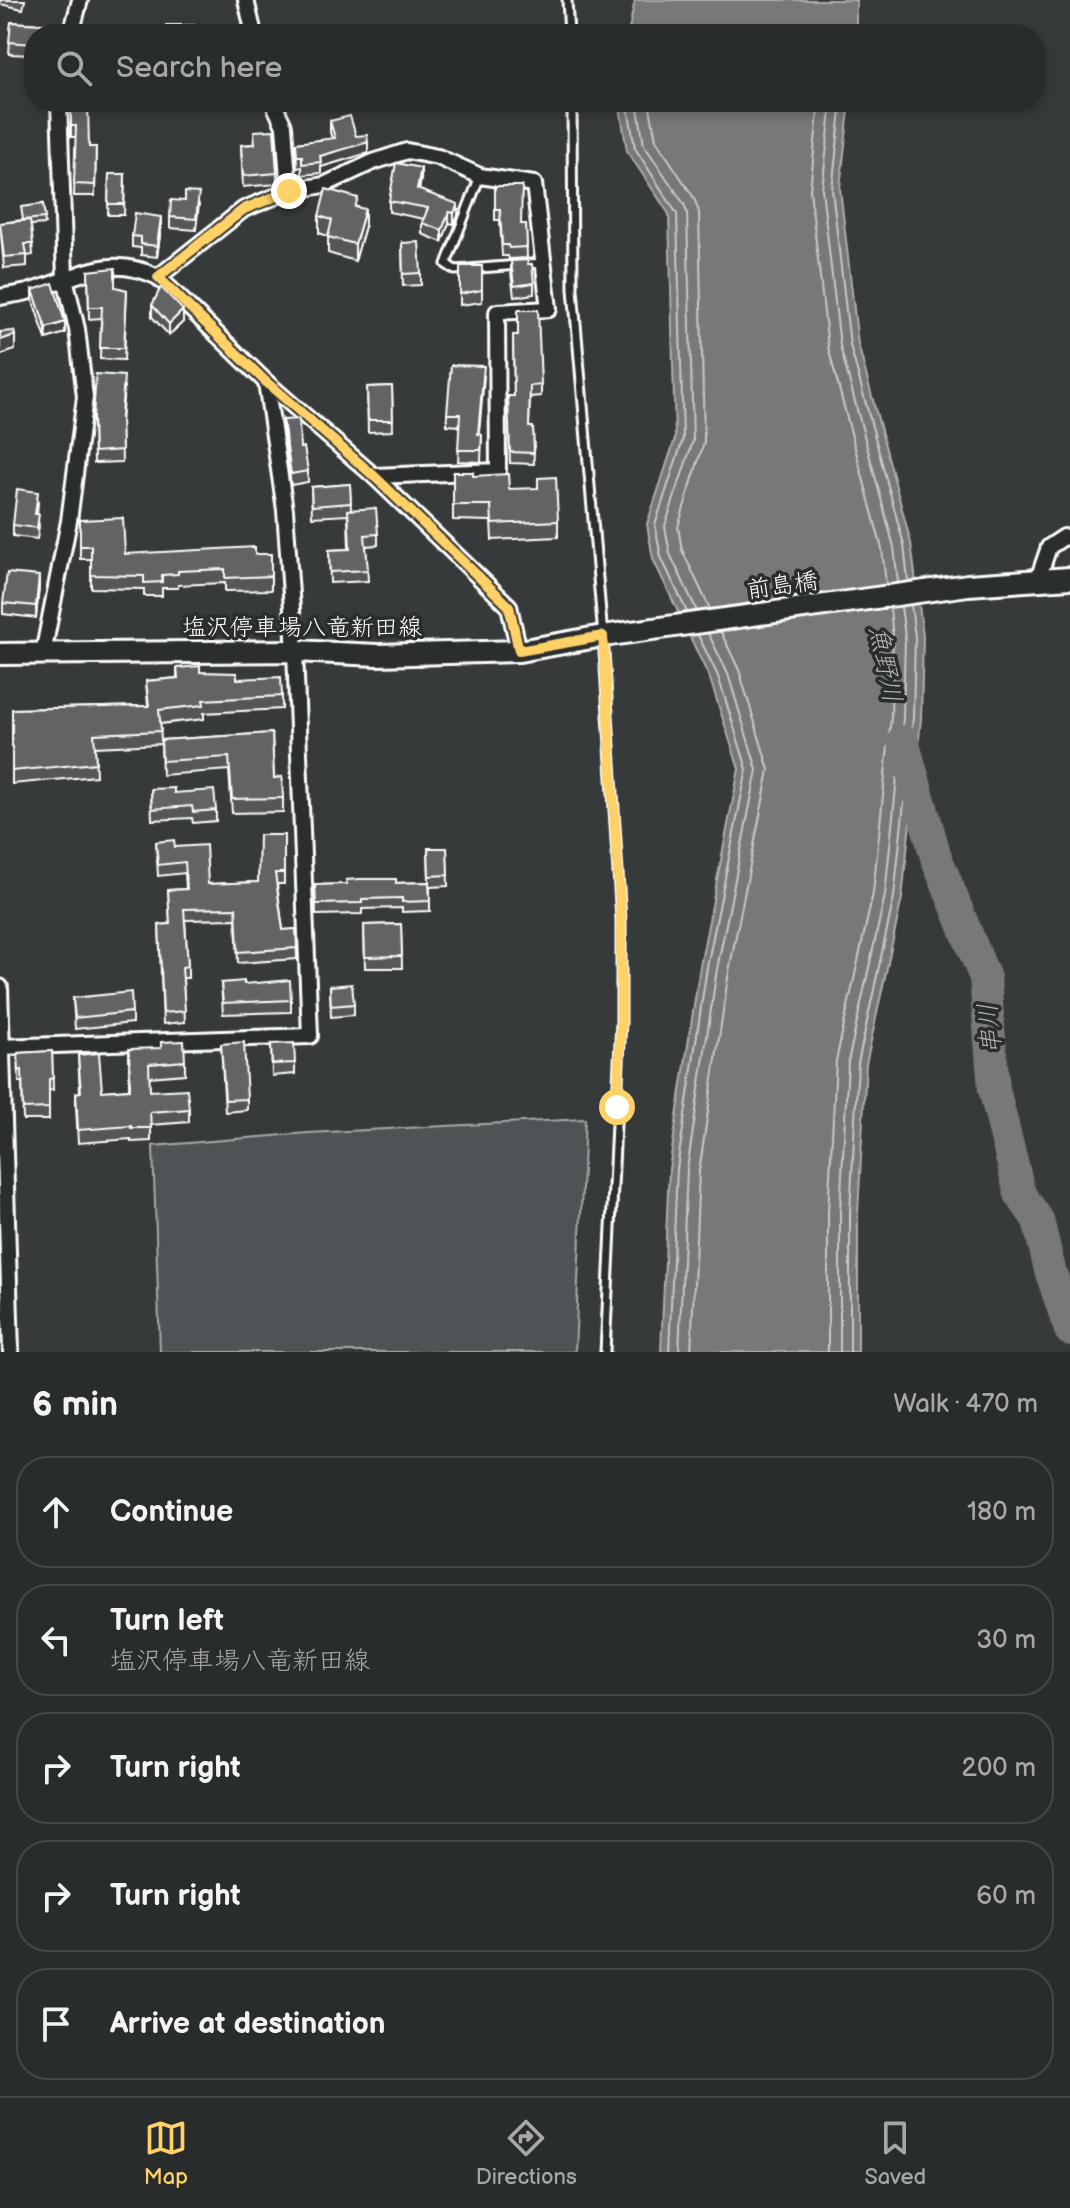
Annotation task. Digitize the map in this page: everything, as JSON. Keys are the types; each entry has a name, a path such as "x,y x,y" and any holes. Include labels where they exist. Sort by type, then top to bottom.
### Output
{"main road":[{"path":"1038,579 1070,578"},
{"name":"前島橋","path":"603,636 968,585 1038,579"},
{"name":"塩沢停車場八竜新田線","path":"0,654 295,651 377,655 519,651 603,636"}],"street":[{"path":"74,24 80,0"},
{"path":"246,0 252,24"},
{"path":"43,654 69,521 85,397 77,329 65,278 59,112"},
{"path":"278,112 284,126 289,191"},
{"path":"158,277 244,209 289,191 324,185 373,162 407,151 438,157 480,176 534,184 549,309 497,312 498,471 374,476"},
{"path":"0,297 30,292 103,266 137,267 158,277 266,382 374,476 509,606 519,651"},
{"path":"1,1047 310,1036 295,651 285,510 266,382"},
{"path":"1038,579 1049,547 1064,537 1070,538"},
{"path":"0,987 2,1158 11,1352"}],"lane":[{"path":"567,0 568,24"},
{"path":"572,112 573,289 603,636 621,920 605,1352"},
{"path":"480,176 446,264 455,270 543,263"}],"shaded area":[{"path":"585,1119 575,1352 160,1352 153,1146 308,1133"}],"water":[{"path":"635,0 856,0 856,24 630,24"},
{"name":"魚野川","path":"621,112 849,112 840,188 858,344 911,543 923,636 921,719 902,898 866,1064 858,1213 858,1352 661,1352 669,1169 700,966 739,769 710,679 653,559 647,524 675,439 669,214 627,151"}],"building":[{"path":"11,22 40,24 24,24 24,43 9,42"},
{"path":"71,112 88,112 89,147 96,147 95,185 74,184 76,126 71,126"},
{"path":"350,116 356,136 367,135 368,142 320,156 321,162 302,164 302,156 297,156 296,143 335,138 330,121"},
{"path":"274,130 277,173 243,176 241,145 255,144 254,131"},
{"path":"396,163 421,168 417,189 458,204 454,213 449,212 442,230 422,223 428,208 389,201"},
{"path":"109,174 125,174 124,204 108,204"},
{"path":"495,186 522,186 521,224 526,224 527,247 509,248 502,245 500,209 495,209"},
{"path":"326,189 358,198 355,207 365,209 355,244 328,237 332,220 319,216"},
{"path":"185,192 199,193 196,219 170,217 171,200 185,201"},
{"path":"43,204 45,218 23,220 21,207"},
{"path":"135,213 161,217 157,246 141,244 141,237 132,236"},
{"path":"30,220 33,244 25,244 27,255 4,257 0,223"},
{"path":"419,242 421,273 403,274 402,243"},
{"path":"527,260 528,264 532,264 534,283 514,286 511,261"},
{"path":"460,266 482,266 482,290 460,294"},
{"path":"115,268 115,287 127,290 124,348 100,348 102,307 89,307 88,271"},
{"path":"53,283 65,322 46,328 33,290"},
{"path":"161,287 183,310 169,324 152,305"},
{"path":"518,310 538,310 541,385 530,386 529,427 533,427 534,453 510,452 508,396 514,396 513,335 518,335"},
{"path":"14,331 15,335 0,340 0,332"},
{"path":"451,365 484,366 478,434 482,435 481,450 458,450 460,414 447,414"},
{"path":"96,374 124,376 122,450 94,452"},
{"path":"392,386 393,420 368,420 367,387"},
{"path":"299,419 300,448 304,447 308,471 291,474 283,420"},
{"path":"453,472 473,472 473,476 508,474 509,489 538,488 538,478 556,477 558,521 492,524 491,505 453,505"},
{"path":"350,484 351,503 312,506 311,487"},
{"path":"17,489 38,492 37,528 13,525"},
{"path":"376,508 378,534 365,535 368,570 330,572 329,550 350,549 348,510"},
{"path":"123,518 125,554 255,547 255,554 271,554 271,576 225,578 225,569 178,571 178,574 162,575 162,582 144,583 144,576 91,575 91,546 80,546 80,520"},
{"path":"7,573 39,576 36,606 3,603"},
{"path":"200,666 200,672 237,673 237,679 281,677 282,696 203,700 204,705 159,710 161,731 94,734 96,763 12,771 12,709 149,706 146,681 178,678 177,668"},
{"path":"272,733 274,778 282,777 283,798 232,799 229,757 162,761 161,740"},
{"path":"174,788 174,793 214,790 216,810 193,812 192,806 152,809 151,789"},
{"path":"259,835 284,835 284,873 275,873 283,930 296,929 297,948 238,952 236,908 184,909 188,966 182,967 185,1011 163,1013 159,925 170,924 168,890 187,889 185,862 158,865 156,842 174,840 175,847 206,845 208,884 258,882"},
{"path":"428,848 447,848 448,875 429,876"},
{"path":"396,879 396,883 429,882 430,901 362,899 362,903 316,904 315,885 347,884 346,880"},
{"path":"401,924 402,956 365,957 364,925"},
{"path":"290,980 291,1000 223,1003 221,983"},
{"path":"352,984 354,1004 331,1006 330,986"},
{"path":"131,992 132,1012 75,1018 73,998"},
{"path":"184,1041 185,1061 149,1064 150,1091 187,1089 189,1109 150,1112 151,1128 131,1126 78,1130 76,1093 81,1092 78,1055 99,1053 102,1091 130,1089 129,1049 161,1048 161,1042"},
{"path":"244,1042 247,1099 225,1100 221,1044"},
{"path":"294,1043 295,1063 272,1064 271,1044"},
{"path":"52,1051 53,1078 49,1079 49,1108 23,1109 22,1070 19,1071 18,1053"}],"waterway":[{"name":"串川","path":"903,741 936,857 985,978 994,1089 1020,1194 1038,1220 1050,1270 1070,1330"}],"route":[{"path":"289,191 244,209 158,277 266,382 374,476 509,606 519,651 603,636 621,920 617,1107"}]}
